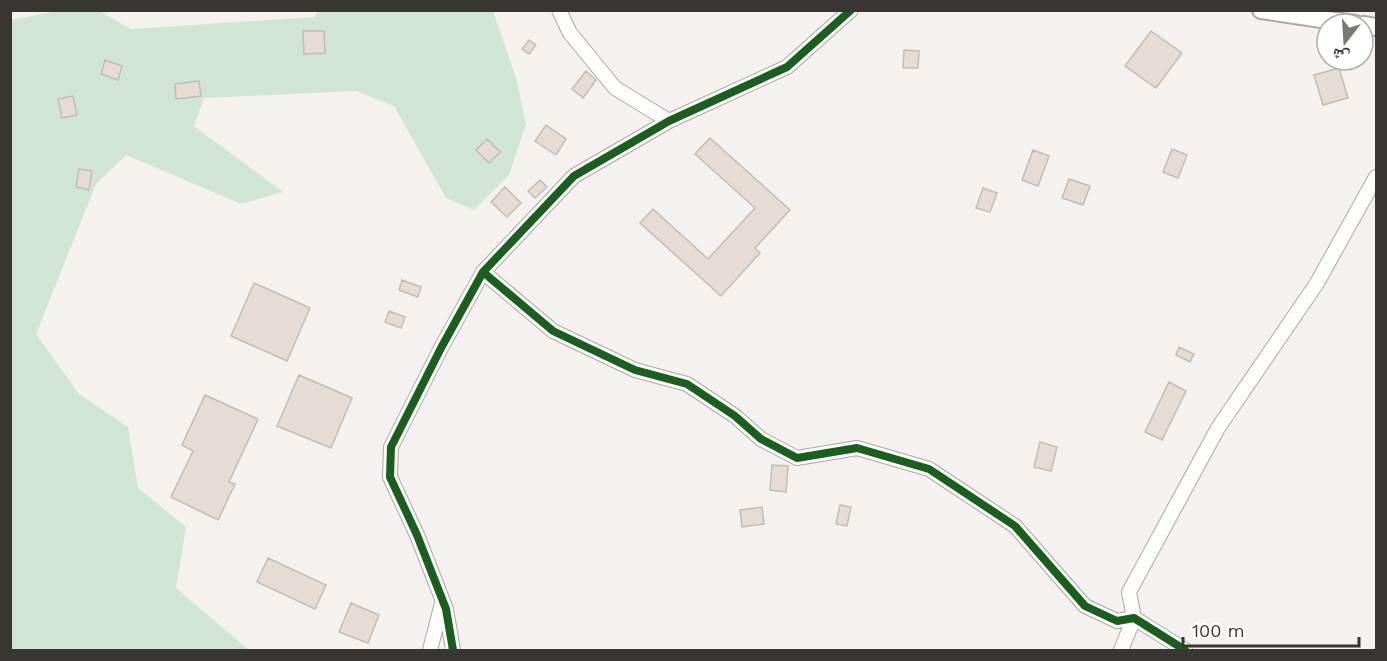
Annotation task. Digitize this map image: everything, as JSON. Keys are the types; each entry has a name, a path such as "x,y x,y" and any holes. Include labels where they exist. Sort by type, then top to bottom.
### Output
{"main road":[{"path":"1261,10 1315,18"}],"street":[{"path":"559,10 570,33 615,88 669,121"},
{"path":"453,651 446,609 417,536 390,477 391,447 441,348 483,272 574,176 669,121 787,67 851,10"},
{"path":"1121,651 1134,618 1129,592 1218,428 1317,283 1377,177"},
{"path":"483,272 553,331 635,370 687,384 735,416 761,439 797,458 857,448 929,469 1015,526 1085,606 1117,621 1134,618 1185,651"},
{"path":"430,651 443,601"}],"green space":[{"path":"58,11 99,11 131,29 315,17 318,11 493,11 516,78 526,124 509,175 474,210 446,198 394,106 356,91 204,98 194,126 283,192 241,204 126,155 96,184 36,334 79,394 128,427 138,488 186,527 176,588 249,650 11,650 11,20"}],"building":[{"path":"303,31 324,31 325,53 304,54"},
{"path":"1151,31 1182,53 1156,88 1125,66"},
{"path":"529,40 536,45 529,54 522,49"},
{"path":"904,50 919,51 918,68 903,68"},
{"path":"105,60 122,66 118,80 101,74"},
{"path":"586,71 596,80 583,98 572,89"},
{"path":"1340,72 1348,98 1323,105 1314,75"},
{"path":"199,81 201,96 176,99 175,84"},
{"path":"73,96 77,115 62,118 58,99"},
{"path":"546,125 566,139 556,155 535,141"},
{"path":"710,138 790,210 755,248 760,253 721,296 640,223 653,209 708,259 755,208 695,154"},
{"path":"487,139 500,152 489,163 476,150"},
{"path":"1172,149 1187,155 1178,178 1163,172"},
{"path":"1033,150 1049,156 1038,186 1022,180"},
{"path":"79,169 92,171 89,190 76,187"},
{"path":"1069,179 1090,186 1083,205 1062,198"},
{"path":"540,180 547,187 535,198 528,191"},
{"path":"505,187 521,203 507,217 491,202"},
{"path":"983,188 997,193 990,212 976,208"},
{"path":"402,280 421,287 418,297 399,290"},
{"path":"254,283 310,308 287,361 231,336"},
{"path":"389,311 405,317 401,328 385,322"},
{"path":"1179,347 1194,354 1190,362 1176,355"},
{"path":"299,375 352,398 331,448 277,426"},
{"path":"1169,382 1186,391 1162,440 1145,432"},
{"path":"205,395 258,419 229,482 235,484 218,520 171,497 193,451 182,445"},
{"path":"1040,442 1057,447 1051,471 1034,467"},
{"path":"772,465 788,466 786,492 770,490"},
{"path":"840,505 851,507 847,526 836,524"},
{"path":"762,507 764,524 742,527 740,510"},
{"path":"268,558 326,585 315,609 257,582"},
{"path":"351,603 379,615 368,643 339,632"}],"cycle path":[{"path":"453,650 446,609 417,535 390,477 391,447 441,348 483,272 574,176 669,121 787,67 851,10"},
{"path":"483,272 553,331 635,370 687,384 735,416 761,439 797,458 857,448 929,469 1015,526 1085,606 1117,621 1134,618 1185,650"}]}
